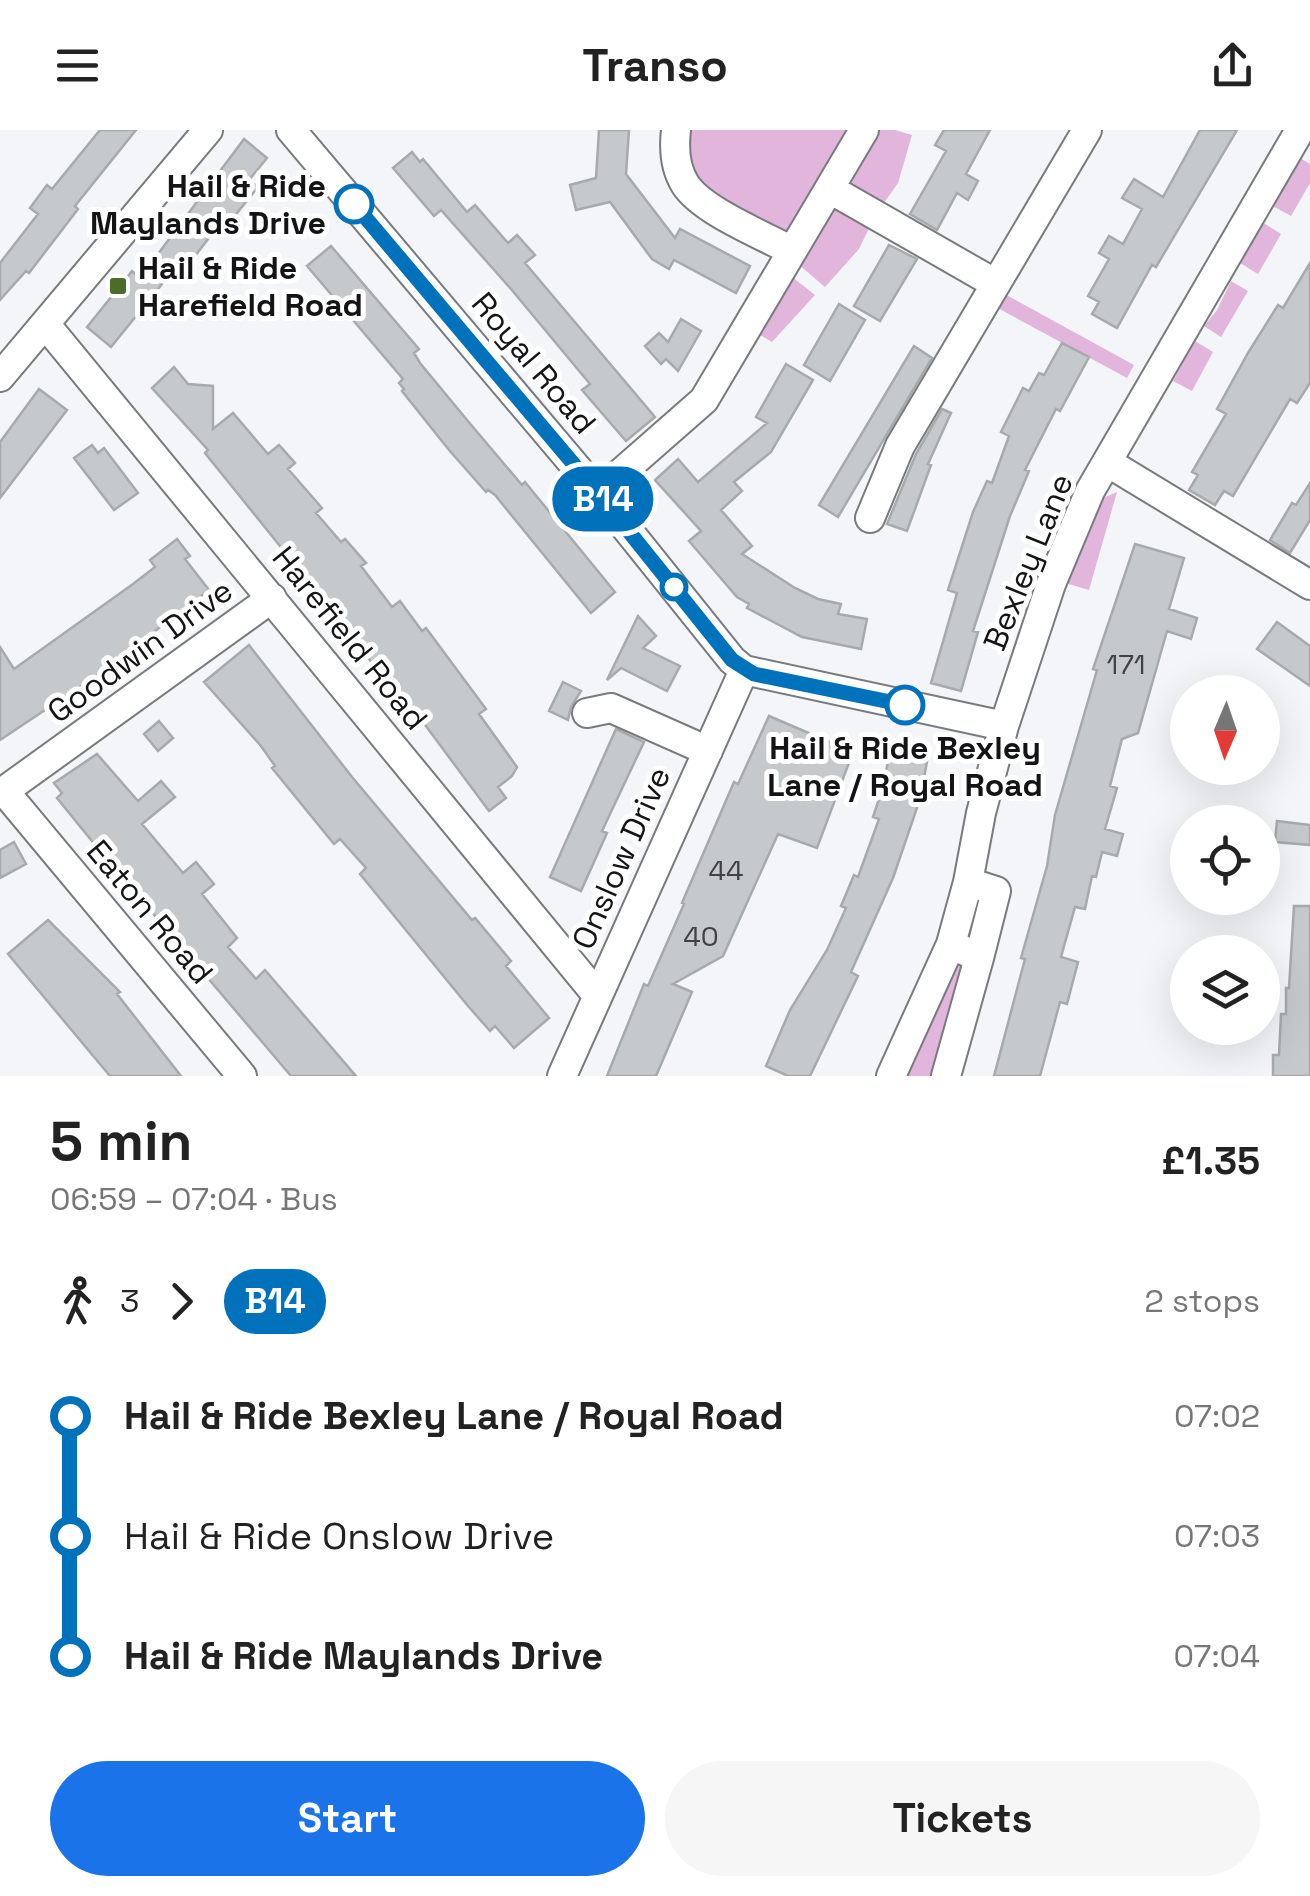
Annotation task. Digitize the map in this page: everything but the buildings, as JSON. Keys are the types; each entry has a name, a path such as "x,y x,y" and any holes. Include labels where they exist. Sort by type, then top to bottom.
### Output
{"street":[{"path":"0,378 208,130"},
{"name":"Royal Road","path":"291,130 744,670"},
{"path":"676,130 674,146 685,184 701,200 792,252"},
{"path":"598,493 704,400 864,130"},
{"path":"870,518 900,446 1087,130"},
{"name":"Bexley Lane","path":"892,1076 950,944 1004,726 1068,537 1107,462 1300,130"},
{"path":"830,189 996,284"},
{"name":"Harefield Road","path":"46,326 597,995"},
{"path":"1107,462 1310,585"},
{"name":"Goodwin Drive","path":"2,793 272,598"},
{"path":"744,670 1004,726"},
{"name":"Onslow Drive","path":"562,1076 744,670"},
{"path":"587,713 610,708 708,751"},
{"name":"Eaton Road","path":"2,793 242,1076"},
{"path":"946,1076 996,891 968,882"},
{"path":"950,944 979,958"}],"shaded area":[{"path":"687,130 854,130 786,236 699,187 689,168"},
{"path":"874,130 912,135 898,183 881,207 854,190 849,182"},
{"path":"1300,158 1310,164 1310,183 1291,216 1271,205"},
{"path":"835,207 871,224 859,249 825,287 798,264 830,209"},
{"path":"1262,222 1281,234 1258,274 1240,263"},
{"path":"791,276 815,295 772,342 755,332"},
{"path":"1231,281 1248,291 1221,337 1204,326"},
{"path":"1001,292 1134,365 1127,378 994,306"},
{"path":"1195,341 1213,352 1192,391 1173,381"},
{"path":"1117,492 1089,590 1062,582 1101,499"},
{"path":"953,955 963,960 930,1076 902,1076"}],"bus line":[{"name":"B14","path":"354,204 598,493 732,660 754,674 905,705"}],"place":[{"name":"Hail & Ride Maylands Drive","path":"354,204"},
{"name":"Hail & Ride Harefield Road","path":"118,286"},
{"name":"Hail & Ride Bexley Lane / Royal Road","path":"905,705"}]}
